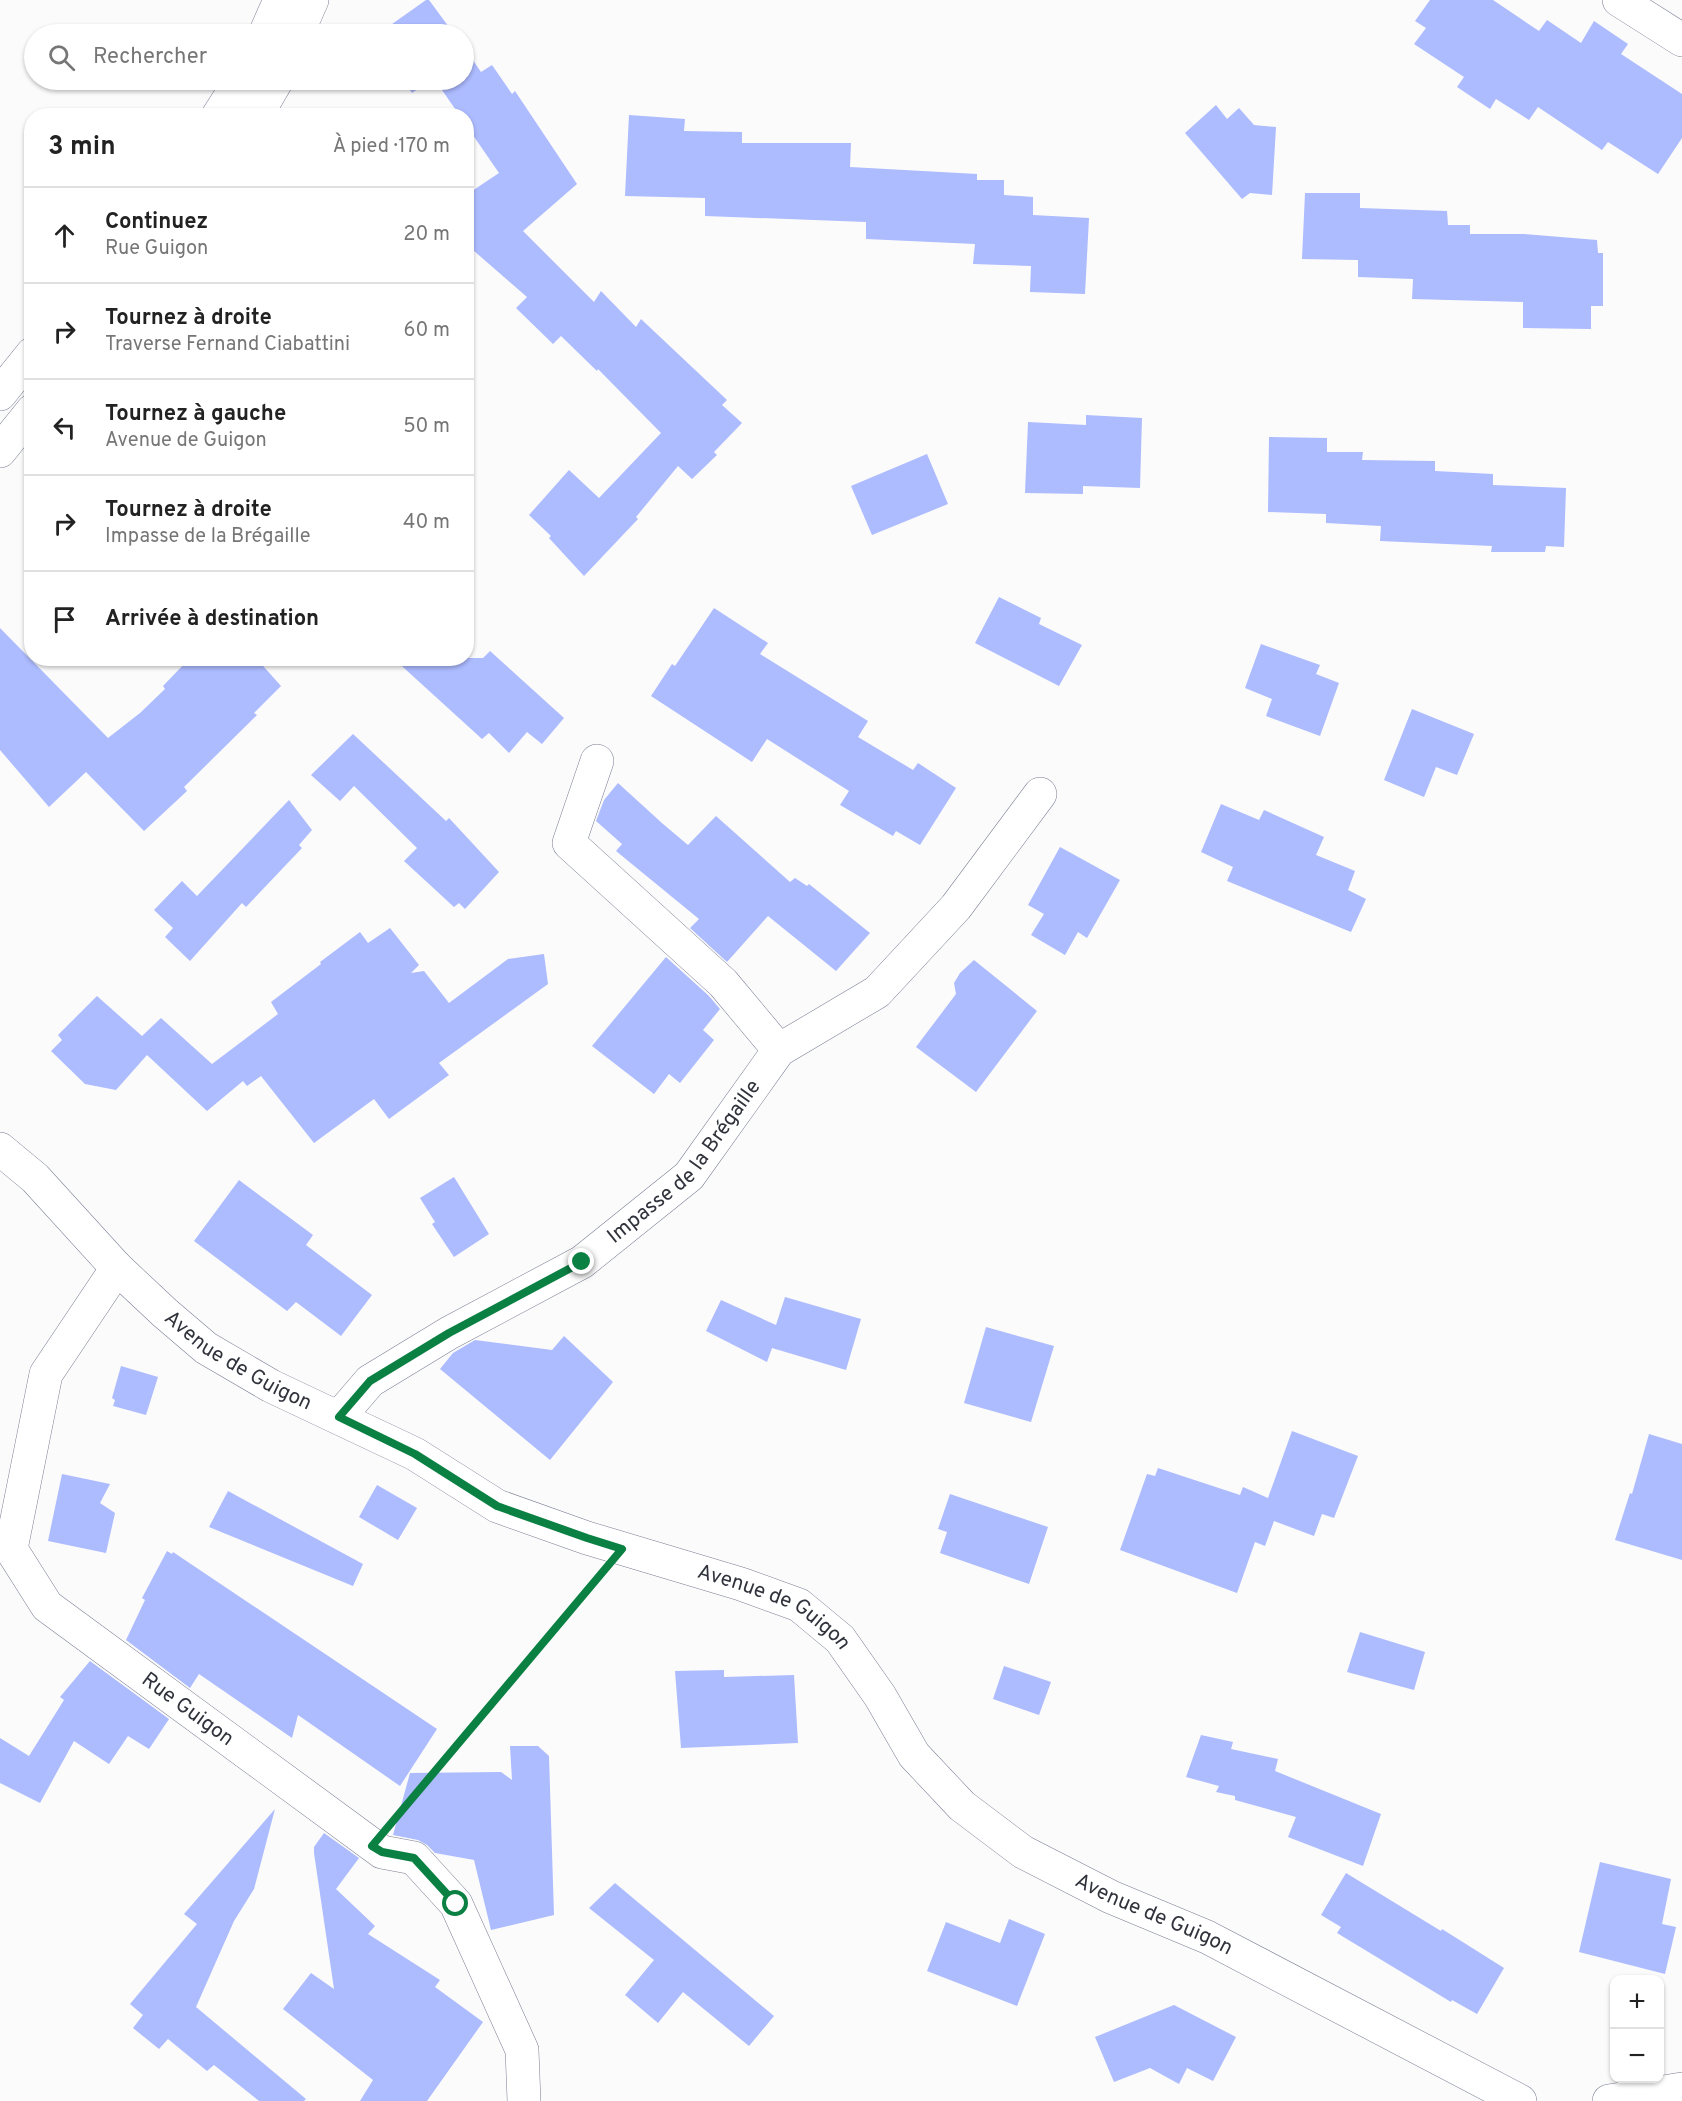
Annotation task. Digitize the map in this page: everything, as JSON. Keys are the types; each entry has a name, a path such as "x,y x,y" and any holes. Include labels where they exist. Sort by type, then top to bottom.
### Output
{"street":[{"path":"269,24 280,0"},
{"path":"301,24 312,0"},
{"path":"1618,0 1682,40"},
{"path":"223,108 235,90"},
{"path":"261,108 271,90"},
{"path":"0,394 24,364"},
{"path":"0,452 24,421"},
{"path":"597,761 569,843 723,983 779,1050"},
{"name":"Impasse de la Brégaille","path":"339,1417 370,1381 449,1333 582,1262 689,1176 779,1050 877,992 956,907 1040,794"},
{"name":"Avenue de Guigon","path":"0,1149 35,1178 117,1268 206,1348 271,1386 415,1454 497,1506 587,1538 741,1584 799,1605 840,1639 880,1696 914,1755 962,1806 1023,1852 1111,1897 1207,1937 1520,2101"},
{"name":"Rue Guigon","path":"117,1268 46,1374 11,1549 47,1606 372,1846 382,1852 414,1858 456,1904 522,2050 524,2101"},
{"path":"1609,2101 1682,2089"}],"path":[{"path":"372,1846 622,1549"}],"building":[{"path":"429,0 447,24 392,24"},
{"path":"1430,0 1493,0 1539,31 1547,20 1581,43 1594,21 1628,44 1621,54 1682,94 1682,138 1658,174 1608,142 1602,150 1538,107 1529,120 1496,99 1490,109 1457,87 1464,77 1414,44 1426,28 1415,21"},
{"path":"474,62 481,72 492,65 512,94 515,91 577,184 523,231 594,302 601,291 636,327 641,319 727,400 722,405 742,423 714,452 717,455 692,479 678,466 636,517 638,519 584,576 549,538 551,536 529,515 569,470 599,498 661,433 598,369 597,371 561,336 553,344 516,308 527,297 474,251 474,190 499,173 474,137 474,108 454,108 442,90 474,90"},
{"path":"1216,105 1227,119 1239,108 1254,125 1276,127 1272,195 1250,193 1242,199 1185,133"},
{"path":"629,115 685,119 684,131 742,132 742,143 851,143 850,167 977,174 977,180 1004,180 1004,195 1033,197 1033,215 1089,218 1085,294 1030,292 1031,266 973,264 975,244 866,239 866,222 705,216 705,198 625,196"},
{"path":"1305,193 1360,193 1360,208 1447,211 1448,225 1470,225 1470,234 1524,234 1597,240 1598,253 1603,253 1603,306 1591,306 1591,329 1523,328 1523,302 1412,299 1413,279 1358,277 1358,260 1302,259"},
{"path":"1086,415 1142,418 1140,488 1083,486 1083,494 1025,493 1028,422 1086,425"},
{"path":"1269,437 1327,438 1327,452 1363,452 1362,460 1435,461 1435,471 1493,474 1493,485 1566,488 1564,547 1546,546 1545,552 1491,552 1492,546 1380,541 1381,526 1326,523 1326,514 1268,512"},
{"path":"927,454 948,504 872,535 851,486"},
{"path":"999,597 1041,618 1039,624 1082,645 1059,686 975,643"},
{"path":"714,608 768,643 760,654 868,721 858,737 913,770 918,763 956,788 920,845 896,831 893,836 840,805 849,791 767,739 752,762 651,696 672,664 675,666"},
{"path":"0,628 24,652 24,666 37,666 108,738 140,713 165,689 163,686 182,666 263,666 281,686 254,713 257,715 184,787 187,791 144,831 86,772 49,807 0,750"},
{"path":"1261,644 1320,665 1316,674 1339,683 1320,736 1266,716 1272,699 1245,688"},
{"path":"490,651 564,718 542,744 527,732 509,753 489,733 482,739 402,666 474,666 474,658 483,658"},
{"path":"1412,709 1474,734 1457,775 1436,767 1424,797 1384,780"},
{"path":"353,734 446,821 449,818 499,872 465,909 459,903 454,907 404,861 417,848 354,786 340,801 311,775"},
{"path":"618,783 688,845 716,816 790,882 795,878 807,886 809,884 870,933 836,971 768,916 727,962 690,928 699,919 616,851 622,844 596,821 604,800"},
{"path":"289,800 312,830 299,845 302,848 246,907 242,903 190,961 165,937 173,928 154,910 182,881 197,896"},
{"path":"1221,804 1259,820 1264,810 1324,837 1316,855 1355,871 1348,890 1366,899 1351,932 1227,881 1233,867 1201,852"},
{"path":"1060,847 1120,880 1087,938 1078,932 1065,955 1031,935 1044,914 1028,905"},
{"path":"390,928 419,965 411,973 424,971 449,1003 508,959 544,954 548,984 439,1063 449,1075 389,1119 374,1099 314,1143 261,1076 247,1086 243,1081 207,1111 147,1055 116,1090 85,1084 51,1051 62,1040 58,1035 97,996 142,1036 161,1018 212,1064 278,1014 271,1002 321,964 320,962 360,932 368,943"},
{"path":"666,957 720,1009 703,1030 714,1040 680,1083 669,1074 654,1094 592,1046"},
{"path":"974,960 1037,1011 976,1092 916,1047 956,994 954,983 960,973"},
{"path":"454,1177 489,1234 454,1257 432,1224 435,1222 420,1198"},
{"path":"239,1180 313,1235 306,1245 372,1295 341,1336 296,1302 287,1311 194,1241"},
{"path":"785,1297 861,1319 846,1370 772,1348 767,1362 706,1331 721,1300 776,1325"},
{"path":"986,1327 1054,1346 1031,1422 964,1403"},
{"path":"564,1336 613,1382 550,1460 440,1369 453,1353 475,1340 552,1350"},
{"path":"121,1366 158,1377 146,1415 113,1406 115,1400 112,1398"},
{"path":"1292,1431 1358,1456 1334,1518 1322,1514 1314,1536 1274,1521 1265,1546 1255,1542 1237,1593 1120,1550 1147,1474 1155,1476 1158,1468 1240,1495 1243,1487 1268,1498"},
{"path":"1649,1434 1682,1444 1682,1560 1615,1540 1630,1493 1632,1494"},
{"path":"62,1474 110,1484 100,1503 115,1513 106,1553 48,1541"},
{"path":"377,1485 417,1508 398,1540 359,1517"},
{"path":"228,1491 363,1564 353,1586 209,1527"},
{"path":"950,1494 1048,1527 1029,1584 940,1553 947,1532 938,1529"},
{"path":"167,1551 172,1554 173,1552 437,1729 400,1786 298,1715 292,1738 199,1674 190,1688 126,1640 145,1600 142,1598"},
{"path":"1360,1632 1425,1652 1414,1690 1347,1672"},
{"path":"90,1661 169,1719 149,1749 128,1736 109,1764 74,1741 40,1803 0,1783 0,1738 29,1756 64,1700 60,1697"},
{"path":"1004,1666 1051,1682 1039,1715 993,1699"},
{"path":"724,1670 724,1677 794,1675 798,1743 681,1748 675,1671"},
{"path":"1201,1735 1233,1742 1231,1749 1278,1759 1275,1771 1381,1814 1363,1866 1288,1837 1296,1817 1235,1800 1235,1796 1216,1792 1219,1786 1186,1777"},
{"path":"510,1746 538,1746 549,1756 554,1915 491,1930 474,1860 435,1853 418,1840 393,1835 410,1773 501,1772 512,1780"},
{"path":"275,1809 254,1889 234,1921 196,2007 306,2099 304,2101 259,2101 214,2065 207,2071 168,2039 159,2049 133,2028 143,2015 130,2004 197,1924 184,1914"},
{"path":"324,1833 359,1858 336,1889 375,1926 368,1934 440,1980 435,1987 483,2022 427,2101 360,2101 373,2080 283,2009 311,1973 334,1989 314,1853 314,1847"},
{"path":"1600,1862 1671,1879 1662,1924 1676,1927 1665,1974 1579,1952"},
{"path":"1346,1873 1504,1968 1477,2014 1452,2000 1451,2002 1337,1933 1341,1927 1321,1915"},
{"path":"615,1883 774,2016 749,2046 683,1992 658,2023 625,1995 654,1960 589,1908"},
{"path":"1009,1919 1045,1934 1017,2006 927,1971 946,1922 1000,1943"},
{"path":"1174,2005 1236,2037 1213,2081 1187,2068 1179,2084 1150,2068 1114,2082 1095,2037"}],"route":[{"path":"456,1904 414,1858 382,1852 372,1846 622,1549 497,1506 415,1454 339,1417 370,1381 449,1333 582,1262"}]}
